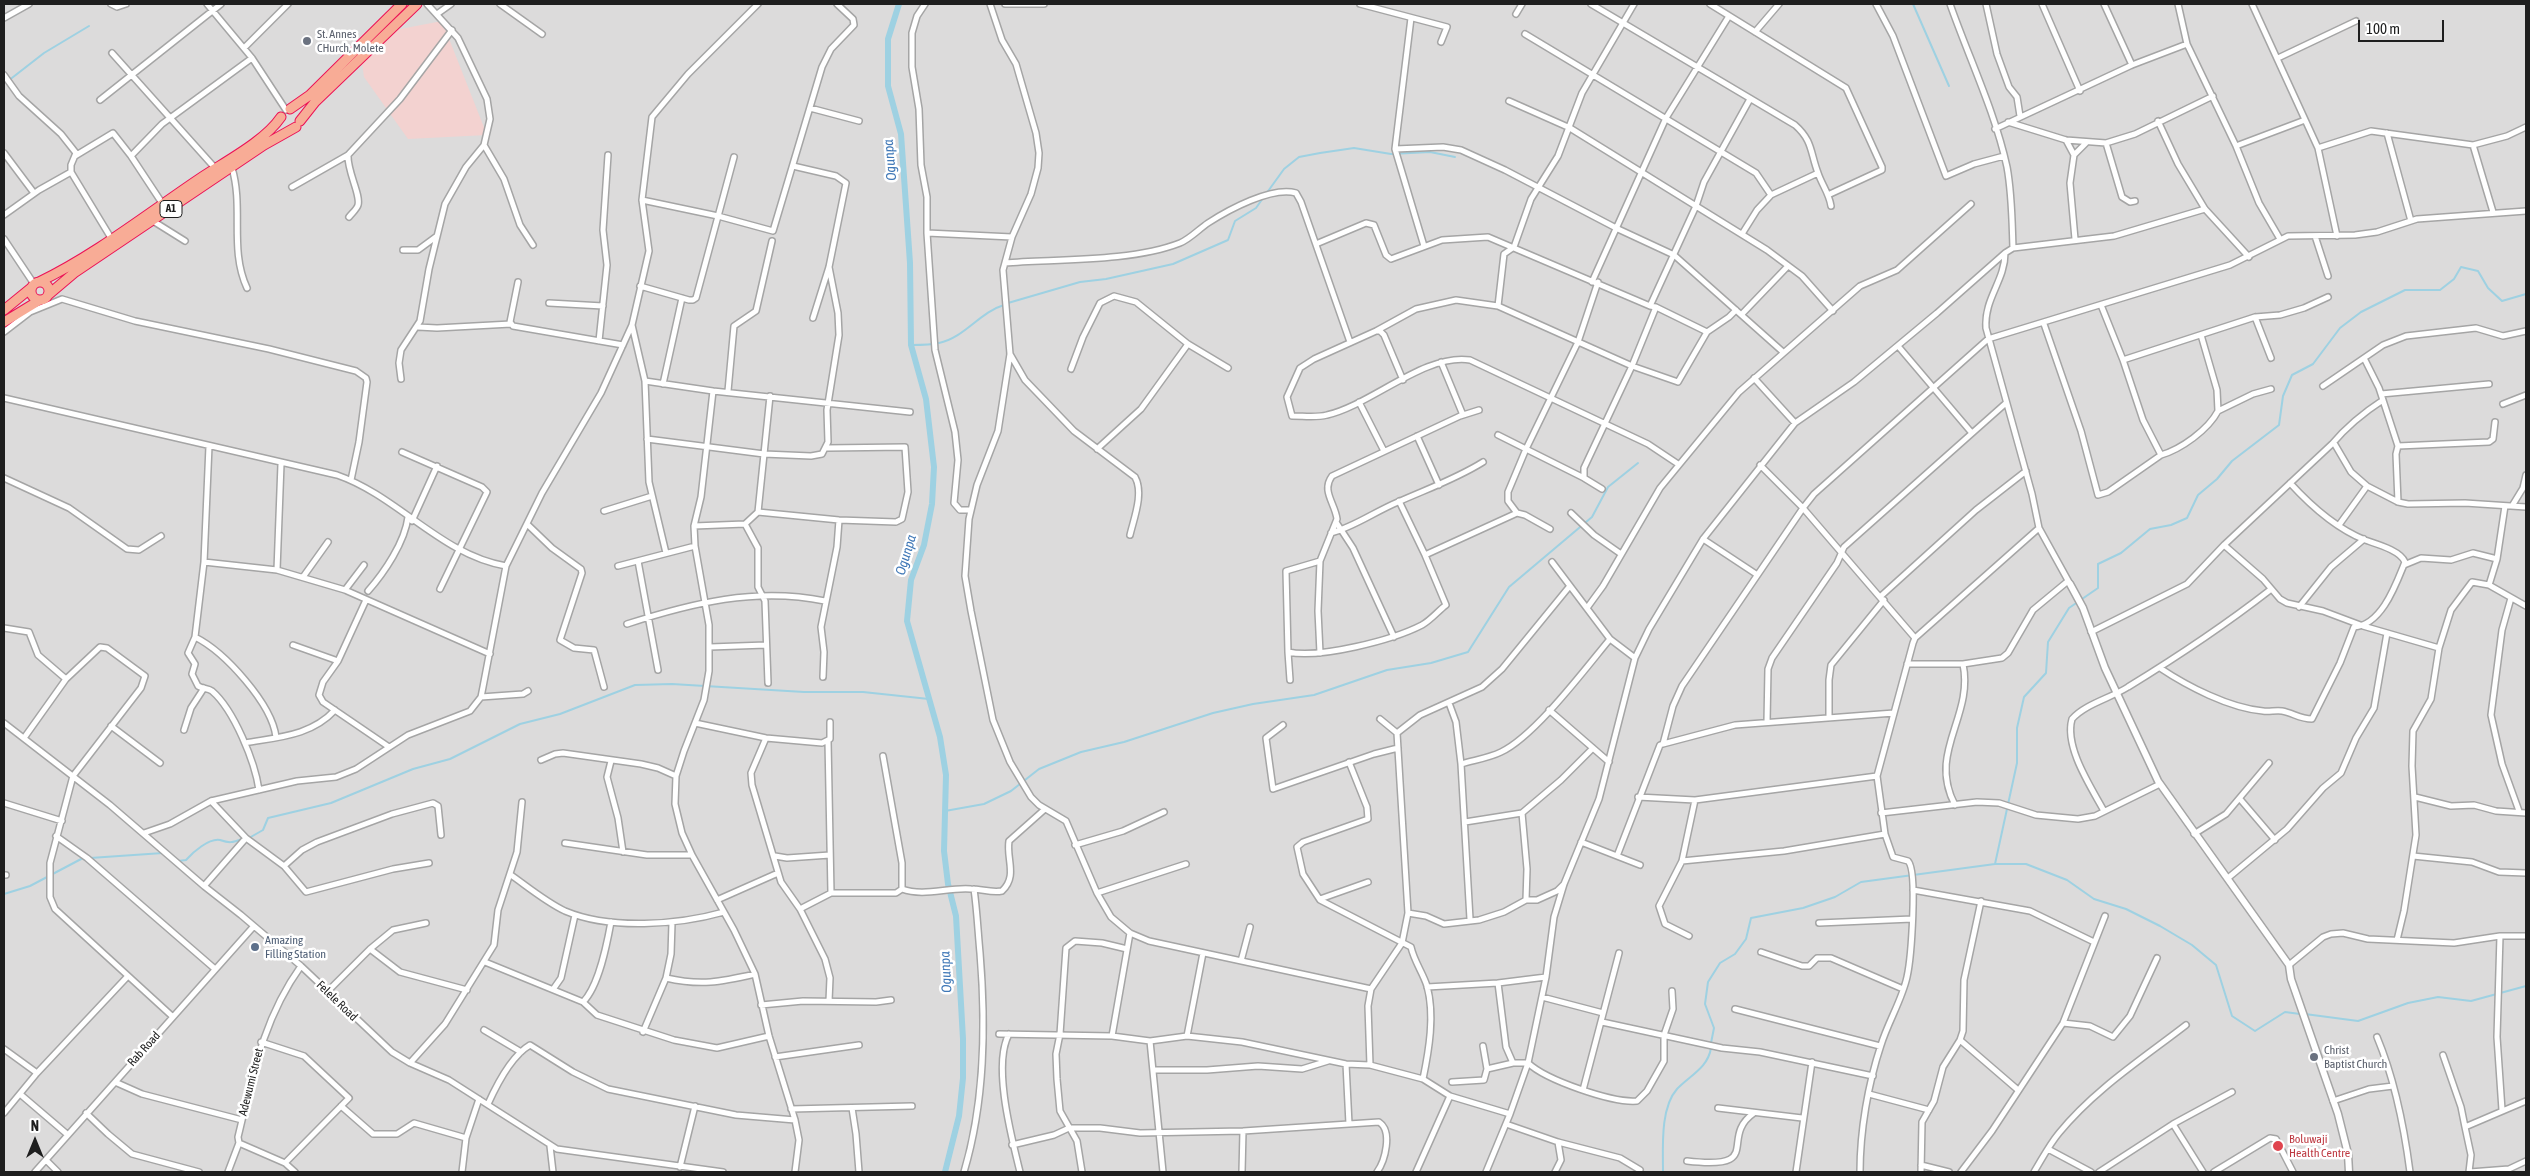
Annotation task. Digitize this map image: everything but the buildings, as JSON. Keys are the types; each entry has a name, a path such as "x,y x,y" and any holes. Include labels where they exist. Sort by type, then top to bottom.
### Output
{"highway":[{"name":"A1","path":"4,310 35,285 71,265 270,130 285,112 310,95 402,4"},
{"name":"A1","path":"48,295 74,273 232,168 264,144 298,124 315,102 417,4"},
{"path":"285,112 298,112 298,124 284,126 285,112"},
{"path":"4,322 40,300 48,295 48,287 35,285 32,296 40,300"}],"street":[{"path":"4,18 29,4"},
{"path":"111,4 117,7 126,4"},
{"path":"207,4 252,58 285,112"},
{"path":"100,100 221,4"},
{"path":"244,48 288,4"},
{"path":"401,379 398,363 402,350 418,327 437,236 449,195 466,167 484,145 490,119 488,106 463,47 452,30 427,4"},
{"path":"437,14 451,4"},
{"path":"500,4 542,34"},
{"path":"144,833 170,824 211,800 297,781 336,777 356,768 408,735 464,715 470,711 480,697 506,566 542,493 601,394 632,325 649,251 642,200 643,179 652,118 675,88 758,4"},
{"path":"642,200 718,216 774,231 826,57 854,25 853,20 837,4"},
{"path":"925,4 917,16 911,52 920,117 922,165 927,197 926,233 935,350 955,432 958,460 954,503 960,510 971,510"},
{"path":"990,4 1002,40 1016,64 1038,141 1038,168 1031,194 1012,237 1003,270 1010,354 998,431 977,485 971,510 966,576 993,720 1010,762 1031,796 1045,809 1066,821 1075,845 1110,917 1130,933 1149,941 1302,972 1371,989"},
{"path":"1005,4 1044,4"},
{"path":"1360,4 1447,27 1441,42"},
{"path":"1516,14 1522,4"},
{"path":"1591,4 1699,66 1750,100 1775,112 1804,133 1809,140 1818,173 1830,194 1832,206"},
{"path":"1498,306 1504,254 1514,247 1531,199 1548,174 1570,128 1582,93 1634,4"},
{"path":"1710,4 1842,84 1851,98 1882,170 1830,194"},
{"path":"1755,32 1780,4"},
{"path":"1876,4 1906,68 1946,176 1974,164 2004,156"},
{"path":"1950,4 2004,156 2011,195 2013,248"},
{"path":"1986,4 1997,54 2008,87 2018,98 2020,116"},
{"path":"2042,4 2080,91"},
{"path":"2104,4 2132,65"},
{"path":"2178,4 2188,44 2236,146 2259,203 2280,238"},
{"path":"2260,4 2253,5 2318,148 2338,236"},
{"path":"1550,529 1517,513 1508,501 1508,492 1526,449 1578,342 1595,282 1666,118 1729,16"},
{"path":"1411,18 1395,149 1424,246"},
{"path":"2278,58 2356,20"},
{"path":"292,188 348,155 400,99 452,30"},
{"path":"1525,34 1756,173 1771,195"},
{"path":"1995,128 2080,91 2132,65 2188,44"},
{"path":"112,53 215,168"},
{"path":"130,156 170,119 252,58"},
{"path":"4,75 19,96 61,134 76,153 71,165 71,172 111,238"},
{"path":"2008,122 2066,140 2106,144 2121,140 2212,96"},
{"path":"1650,306 1696,206 1704,182 1750,100"},
{"path":"1510,101 1570,128 1742,234 1802,276 1833,311"},
{"path":"810,108 859,122"},
{"path":"2236,146 2305,120"},
{"path":"2158,121 2178,164 2205,209 2249,257"},
{"path":"2318,148 2371,132 2473,145 2507,136 2526,127"},
{"path":"75,156 113,133 162,204"},
{"path":"2387,133 2412,221"},
{"path":"2066,140 2074,155 2070,184 2074,239"},
{"path":"2074,155 2086,143"},
{"path":"2106,144 2122,197 2130,202 2135,201"},
{"path":"484,145 504,179 520,225 533,245"},
{"path":"2473,145 2493,212"},
{"path":"1395,149 1443,147 1461,150 1674,255 1783,352"},
{"path":"4,153 34,193"},
{"path":"348,155 349,172 359,198 358,206 349,217"},
{"path":"598,341 607,265 603,230 608,155"},
{"path":"640,286 682,298 693,300 696,298 734,158"},
{"path":"793,166 836,176 846,182 829,267 813,318"},
{"path":"232,168 239,202 238,264 247,288"},
{"path":"4,215 34,193 71,172"},
{"path":"1742,234 1757,210 1771,195 1818,173"},
{"path":"1005,263 1101,257 1171,246 1183,242 1232,209 1268,195 1288,191 1296,193 1350,342"},
{"path":"1587,608 1603,586 1660,488 1739,392 1860,286 1897,270 1971,204"},
{"path":"1486,1172 1510,1114 1528,1063 1546,977 1552,929 1564,884 1599,799 1635,658 1649,629 1703,539 1795,423 1854,382 2013,248 2074,239 2114,236 2205,209"},
{"path":"1663,744 1677,694 1756,574 1814,494 1988,339 2044,324 2101,304 2230,266 2280,238 2338,236 2377,232 2412,221 2493,212 2526,211"},
{"path":"153,221 185,240"},
{"path":"1316,244 1366,223 1374,225 1386,255 1391,259 1442,240 1488,237 1656,307 1707,332"},
{"path":"926,233 1012,237"},
{"path":"403,250 418,250 437,236"},
{"path":"2315,236 2328,276"},
{"path":"4,239 35,285"},
{"path":"728,391 734,326 756,311 772,241"},
{"path":"2005,254 2005,268 1986,310 1988,339 2026,471 2039,528 2082,608 2147,762 2194,834 2228,878 2288,965 2345,1140 2348,1172"},
{"path":"1742,314 1788,266"},
{"path":"647,439 764,454 816,456 822,454 827,448 829,432 826,419 839,324 829,267"},
{"path":"511,324 518,282"},
{"path":"1071,369 1083,337 1100,303 1114,296 1136,302 1188,344 1228,368"},
{"path":"2123,360 2255,317 2280,315 2304,308 2328,297"},
{"path":"663,384 682,298"},
{"path":"4,332 30,312 62,300 135,321 269,349 356,371 366,378 367,382 361,433 351,480"},
{"path":"1678,464 1657,449 1470,360 1462,358 1441,362 1329,415 1313,417 1292,416 1287,403 1288,391 1300,368 1314,359 1376,331 1416,309 1439,302 1469,300 1498,306 1632,366 1678,382 1707,332 1729,318 1736,310"},
{"path":"549,303 603,306"},
{"path":"2101,304 2123,360 2143,420 2161,455"},
{"path":"1584,478 1584,468 1632,366 1656,307"},
{"path":"2255,317 2271,358"},
{"path":"418,327 438,328 511,324 623,345"},
{"path":"2044,324 2080,431 2098,495 2108,492 2161,455 2171,452 2201,430 2218,411 2253,394 2271,389"},
{"path":"632,325 645,381 648,482 666,553"},
{"path":"2323,386 2383,346 2406,336 2476,328 2503,336 2526,331"},
{"path":"1376,331 1380,331 1384,335 1403,380"},
{"path":"2201,335 2217,390 2218,411"},
{"path":"1097,449 1141,409 1188,344"},
{"path":"1898,346 1971,432"},
{"path":"1010,354 1025,380 1074,431 1130,473 1137,481 1136,509 1130,535"},
{"path":"2364,358 2382,397 2398,446 2396,454 2398,502"},
{"path":"1441,362 1463,415"},
{"path":"1754,378 1795,423"},
{"path":"645,381 713,391 728,391 910,412"},
{"path":"2091,632 2180,590 2224,545 2334,443 2360,415 2382,397 2489,384"},
{"path":"713,391 701,497 694,526 695,546 707,602 710,647 709,672 706,692 676,776 675,804 677,818 692,855 724,912 754,974 769,1036 799,1140 796,1172"},
{"path":"2503,404 2526,395"},
{"path":"694,526 745,524 758,512 770,396"},
{"path":"4,398 351,480 458,548 485,561 506,566"},
{"path":"1359,402 1384,451"},
{"path":"1767,722 1768,669 1772,658 1837,563 1848,542 1934,469 1971,432 2006,403"},
{"path":"1394,638 1376,595 1343,530 1336,522 1334,507 1328,494 1328,481 1332,476 1384,451 1463,415 1479,410"},
{"path":"2398,446 2489,442 2493,439 2495,422"},
{"path":"1498,435 1602,489"},
{"path":"1417,436 1439,485"},
{"path":"2334,443 2351,472 2367,486 2398,502 2437,505 2465,503 2526,507"},
{"path":"209,446 204,562 195,638 188,653 195,664 194,678 198,686 214,692 246,743 254,765 259,790"},
{"path":"758,512 839,520 896,522 902,519 908,492 906,450 903,446 827,448"},
{"path":"402,452 482,487 487,492 458,548 440,589"},
{"path":"1331,532 1343,530 1399,501 1462,475 1483,462"},
{"path":"277,570 281,464"},
{"path":"1760,465 1803,508 1915,638"},
{"path":"368,591 384,572 437,466"},
{"path":"1829,718 1831,665 1882,598 1976,510 2026,471"},
{"path":"2512,506 2523,488 2526,475"},
{"path":"4,478 69,508 127,549 139,550 161,536"},
{"path":"2160,668 2183,683 2229,702 2261,711 2281,710 2302,719 2312,718 2340,663 2354,627 2363,626 2375,616 2392,592 2405,559 2339,525 2314,507 2290,483"},
{"path":"2339,525 2367,486"},
{"path":"604,511 652,496"},
{"path":"1288,652 1296,654 1327,653 1376,640 1394,638 1424,624 1446,605 1399,501"},
{"path":"2489,585 2497,558 2505,506"},
{"path":"1425,555 1517,513"},
{"path":"1571,513 1594,534 1621,554"},
{"path":"823,677 824,652 821,627 837,547 839,520"},
{"path":"1320,653 1318,611 1320,560 1336,522"},
{"path":"527,524 552,548 581,568 582,573 560,640 574,648 594,650 604,687"},
{"path":"745,524 758,548 758,587 765,601 768,683"},
{"path":"1860,1172 1862,1132 1869,1094 1880,1046 1903,989 1909,963 1912,919 1912,867 1908,861 1893,857 1885,834 1881,813 1877,776 1884,744 1915,638 2039,528"},
{"path":"1703,539 1756,574"},
{"path":"2299,607 2330,567 2364,539"},
{"path":"303,577 328,542"},
{"path":"2224,545 2263,579 2270,590 2280,599 2299,607 2323,611 2363,626 2439,648"},
{"path":"618,566 695,546"},
{"path":"2404,565 2421,558 2451,560 2473,553 2497,558"},
{"path":"1290,680 1286,571 1320,560"},
{"path":"638,561 650,616 648,622 658,670"},
{"path":"204,562 277,570 344,590 490,654"},
{"path":"1552,562 1610,639 1635,658"},
{"path":"344,590 364,565"},
{"path":"2397,940 2416,835 2412,766 2413,731 2431,699 2439,648 2450,610 2466,587 2472,582 2489,585 2526,606"},
{"path":"1907,664 1963,664 2002,658 2008,653 2033,610 2069,583"},
{"path":"1398,733 1420,715 1482,687 1494,676 1569,587"},
{"path":"2104,811 2089,784 2071,743 2070,724 2072,719 2079,712 2117,694 2160,668 2219,629 2270,590"},
{"path":"627,624 715,599 762,596 804,597 825,601"},
{"path":"2511,598 2502,630 2491,715 2502,764 2519,811"},
{"path":"366,600 338,660 319,690 319,695 324,702 389,747"},
{"path":"4,628 29,632 38,654 66,680"},
{"path":"2228,878 2275,840 2323,788 2341,772 2356,738 2374,708 2387,633"},
{"path":"195,638 224,658 240,676 271,718 276,738"},
{"path":"1461,764 1501,752 1524,735 1610,639"},
{"path":"710,647 766,644"},
{"path":"293,645 338,660"},
{"path":"24,738 66,680 103,646 145,676 141,688 73,776 62,821 56,836 48,880 50,898 55,909 173,1017"},
{"path":"1955,805 1949,794 1944,771 1965,690 1963,664"},
{"path":"184,730 191,708 204,688"},
{"path":"480,697 523,694 528,691"},
{"path":"1449,703 1456,722 1461,764 1470,920"},
{"path":"246,743 307,731 322,723 335,710"},
{"path":"1548,710 1609,762"},
{"path":"1617,856 1638,797 1660,745 1735,725 1894,713"},
{"path":"1380,719 1398,733"},
{"path":"830,722 828,741 831,894"},
{"name":"Felele Road","path":"4,723 144,833 204,886 301,966 384,1046 410,1063 448,1080 488,1104 550,1146 568,1152 723,1172"},
{"path":"695,723 766,738 822,743 828,741"},
{"path":"1283,725 1266,738 1273,789 1348,762 1398,748"},
{"path":"111,726 160,763"},
{"path":"1370,1065 1368,1006 1371,989 1402,944 1408,913 1398,733"},
{"path":"766,738 751,780 775,856 781,882 800,909 825,959 830,978 829,1001"},
{"path":"1465,822 1522,813 1562,780 1593,748"},
{"path":"541,760 563,753 658,768 676,776"},
{"path":"883,756 902,863 902,889"},
{"path":"611,761 607,777 618,818 623,852"},
{"path":"1348,762 1367,807 1368,819 1303,842 1296,849 1303,874 1320,900 1411,947 1427,987 1430,1032 1423,1079"},
{"path":"2194,834 2226,814 2269,763"},
{"path":"1638,797 1695,800 1877,776"},
{"path":"1881,813 1977,802 1999,803 2036,815 2078,819 2095,816 2160,784"},
{"path":"2415,797 2451,806 2474,805 2496,811 2519,811 2526,813"},
{"path":"2240,799 2275,840"},
{"path":"211,800 246,838 284,866 302,890 310,893 393,869 429,864"},
{"path":"1689,936 1665,924 1659,906 1682,861 1695,800"},
{"path":"410,1063 446,1024 494,945 498,910 517,852 522,802"},
{"path":"4,803 62,821"},
{"path":"284,866 302,850 317,842 392,814 432,803 438,806 441,835"},
{"path":"902,889 912,892 971,889 994,892 1006,887 1011,871 1009,841 1045,809"},
{"path":"1075,845 1122,831 1164,812"},
{"path":"1522,813 1527,869 1526,900"},
{"path":"1682,861 1784,851 1885,834"},
{"path":"56,836 87,858 215,969"},
{"path":"204,886 246,838"},
{"path":"1581,842 1640,865"},
{"path":"565,843 623,852 666,856 692,855"},
{"path":"775,856 787,858 830,855"},
{"path":"2413,856 2472,862 2498,872 2526,873"},
{"path":"1097,893 1186,864"},
{"path":"717,900 778,873"},
{"path":"511,875 555,906 575,915 611,922 672,923 724,912"},
{"path":"1320,900 1368,882"},
{"path":"1408,913 1426,916 1444,924 1488,918 1526,900 1536,900 1556,891 1564,884"},
{"path":"1913,888 2030,911 2094,942"},
{"path":"800,909 831,894 896,894 902,889"},
{"path":"964,1172 974,1131 984,1032 983,983 971,889"},
{"path":"1921,1172 1922,1122 1934,1101 1943,1067 1960,1040 1963,1031 1964,980 1981,901"},
{"path":"554,988 561,978 575,915"},
{"path":"1961,1172 1992,1131 2063,1023 2105,916"},
{"path":"1819,923 1912,919"},
{"path":"583,1002 589,993 602,960 611,922"},
{"path":"327,992 370,949 393,930 426,923"},
{"path":"643,1032 666,978 671,954 672,923"},
{"name":"Rab Road","path":"35,1172 254,926"},
{"path":"1241,961 1250,927"},
{"path":"1112,1036 1130,933"},
{"path":"2288,965 2323,937 2332,934 2343,933 2368,939 2454,943 2500,936 2526,936"},
{"path":"2500,936 2497,1037 2502,1110"},
{"path":"1082,1172 1077,1141 1059,1106 1056,1065 1066,948 1069,943 1090,942 1127,949"},
{"path":"370,949 400,972 467,990"},
{"path":"1760,952 1802,966 1810,966 1821,957 1831,958 1903,989"},
{"path":"1186,1036 1203,953"},
{"path":"1583,1090 1619,953"},
{"path":"2063,1023 2090,1026 2113,1037 2130,1016 2157,958"},
{"path":"485,962 554,988 583,1002 597,1015 643,1032 717,1048 769,1036"},
{"name":"Adewumi Street","path":"228,1172 239,1143 238,1137 261,1042 278,1000 301,966"},
{"path":"666,978 690,984 754,974"},
{"path":"4,1113 37,1073 128,976"},
{"path":"1427,987 1498,983 1546,977"},
{"path":"1498,983 1506,1047 1513,1063"},
{"path":"1487,1069 1513,1063 1528,1063 1560,1081 1583,1090 1613,1098 1634,1101 1640,1099 1664,1061 1664,1035 1674,1009 1672,991"},
{"path":"1542,997 1603,1013"},
{"path":"761,1005 891,1000"},
{"path":"1735,1009 1880,1046"},
{"path":"1602,1022 1722,1048 1760,1052 1874,1076"},
{"path":"2034,1172 2048,1149 2086,1104 2110,1082 2186,1025"},
{"path":"484,1030 521,1052"},
{"path":"999,1034 1112,1036 1150,1041 1186,1036 1242,1042 1346,1064 1370,1065 1423,1079 1450,1096 1510,1114"},
{"path":"1009,1034 1004,1050 1003,1070 1012,1145 1020,1172"},
{"path":"2378,1037 2386,1058 2400,1113 2410,1172"},
{"path":"1960,1040 2018,1090"},
{"path":"1150,1041 1163,1172"},
{"path":"261,1042 297,1053 310,1060 349,1098 285,1163"},
{"path":"488,1104 498,1083 521,1052 530,1045 535,1046 573,1072 608,1089 736,1115 794,1120"},
{"path":"775,1057 859,1045"},
{"path":"1452,1082 1484,1080 1487,1069 1483,1046"},
{"path":"4,1049 37,1073"},
{"path":"2444,1055 2462,1107 2471,1155 2469,1172 2509,1169 2526,1161"},
{"path":"1153,1070 1207,1070 1258,1066 1302,1069 1332,1061"},
{"path":"1796,1172 1802,1118 1812,1062"},
{"path":"1346,1064 1349,1124"},
{"path":"115,1082 142,1094 242,1120"},
{"path":"2333,1101 2369,1089 2393,1086"},
{"path":"2099,1172 2173,1124 2232,1092"},
{"path":"20,1094 68,1135"},
{"path":"1869,1094 1929,1110"},
{"path":"1416,1172 1450,1096"},
{"path":"462,1172 466,1138 479,1099"},
{"path":"2465,1126 2526,1101"},
{"path":"341,1106 373,1134 397,1134 414,1123 466,1138"},
{"path":"680,1167 694,1106"},
{"path":"791,1109 912,1106"},
{"path":"852,1108 859,1172"},
{"path":"1718,1108 1802,1118"},
{"path":"1686,1161 1712,1164 1730,1160 1736,1154 1743,1123 1754,1112"},
{"path":"86,1113 132,1154 199,1172"},
{"path":"1012,1145 1054,1135 1069,1128 1100,1128 1140,1132 1242,1131 1318,1128 1374,1122 1384,1125 1387,1138 1382,1165 1377,1172"},
{"path":"1506,1124 1558,1142 1620,1158 1640,1170"},
{"path":"2173,1124 2203,1172"},
{"path":"1242,1131 1242,1172"},
{"path":"2214,1172 2270,1138 2276,1139 2293,1172"},
{"path":"1555,1172 1561,1160 1558,1142"},
{"path":"239,1143 285,1163 295,1172"},
{"path":"550,1146 553,1172"},
{"path":"2048,1149 2091,1172"},
{"path":"46,1160 58,1172"},
{"path":"656,1172 658,1164"},
{"path":"1921,1165 1949,1172"}],"shaded area":[{"path":"4,4 2526,4 2526,1172 4,1172"},
{"path":"442,21 487,135 408,139 364,77 362,63 395,30"}],"waterway":[{"name":"Ogunpa","path":"899,4 888,39 888,86 901,134 910,263 911,345 926,399 934,467 932,504 924,545 911,580 907,621 940,737 946,775 944,851 948,884 956,916 963,1039 963,1078 959,1116 945,1172"},
{"path":"1913,4 1949,86"},
{"path":"4,81 8,81 44,53 89,26"},
{"path":"1266,194 1284,169 1299,157 1354,148 1391,154 1430,152 1455,157"},
{"path":"1008,303 1080,282 1106,279 1173,264 1228,240 1235,221 1256,208 1263,198"},
{"path":"1995,864 2017,763 2017,728 2024,697 2046,673 2048,642 2069,608 2098,588 2098,564 2121,553 2150,529 2171,525 2187,518 2198,495 2217,479 2232,461 2279,425 2283,396 2292,375 2313,364 2340,328 2361,312 2405,290 2440,290 2454,279 2461,267 2478,271 2488,288 2502,301 2526,294"},
{"path":"911,345 933,344 948,340 964,331 987,313 1004,305"},
{"path":"945,811 984,804 1011,791 1039,769 1081,752 1124,742 1213,713 1253,704 1314,695 1387,670 1431,663 1468,652 1509,587 1592,517 1608,487 1638,463"},
{"path":"249,838 263,830 268,818 331,803 413,769 450,759 520,724 560,714 635,685 672,684 804,692 863,692 929,699"},
{"path":"178,861 186,860 211,841 231,842 242,839"},
{"path":"90,858 163,853"},
{"path":"4,894 30,886 83,858"},
{"path":"1711,1043 1714,1028 1705,1004 1708,982 1720,963 1735,954 1746,939 1751,918 1803,908 1835,897 1861,882 1995,864 2026,864 2067,880 2094,899 2126,909 2192,945 2216,965 2232,1016 2255,1031 2285,1012 2300,1014"},
{"path":"2305,1014 2358,1021 2408,1003 2438,997 2471,1001 2526,986"},
{"path":"1663,1172 1663,1140 1668,1107 1677,1089 1706,1061 1711,1048"}],"place":[{"name":"St. Annes CHurch, Molete","path":"307,41"},
{"name":"Amazing Filling Station","path":"255,947"},
{"name":"Christ Baptist Church","path":"2314,1057"},
{"name":"Boluwaji Health Centre","path":"2278,1146"}]}
